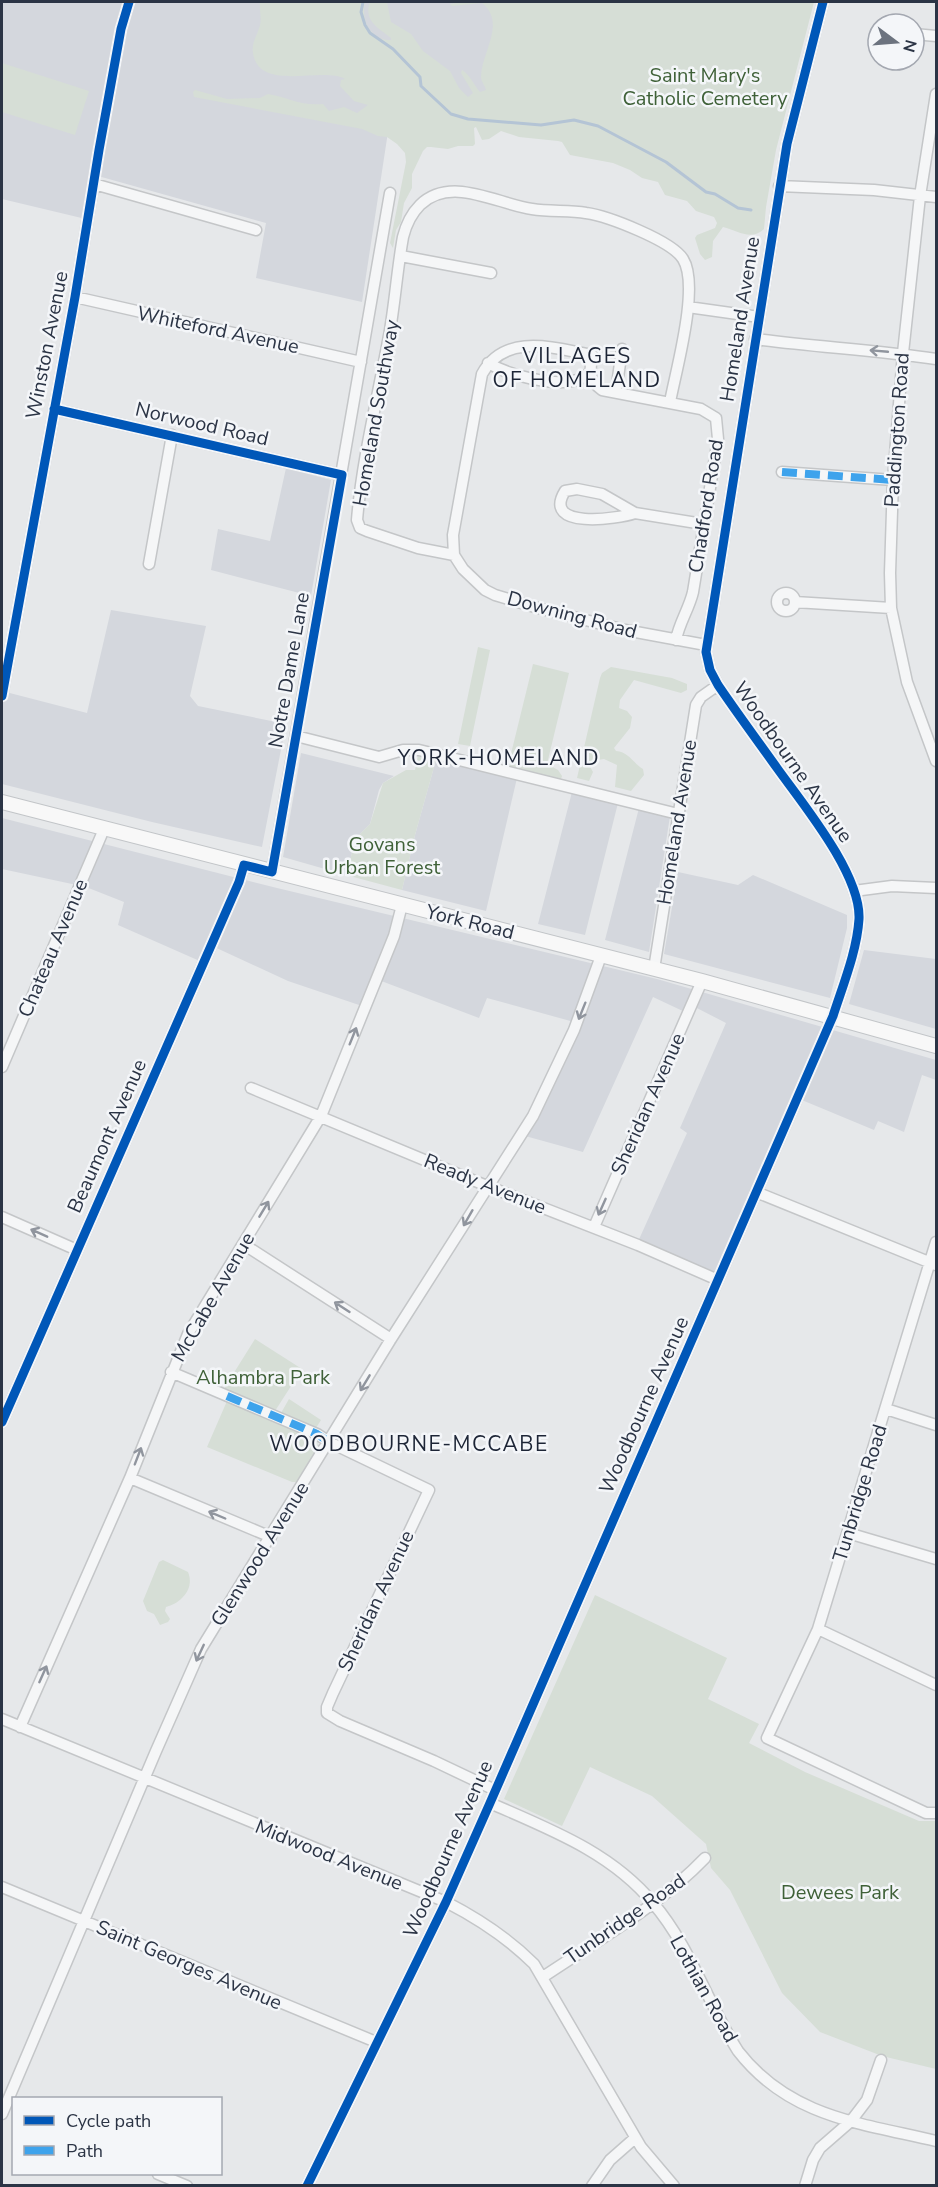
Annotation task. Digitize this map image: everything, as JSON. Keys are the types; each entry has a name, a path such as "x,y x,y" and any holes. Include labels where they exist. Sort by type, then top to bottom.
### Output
{"main road":[{"name":"York Road","path":"2,802 702,981 936,1046"}],"street":[{"name":"Winston Avenue","path":"2,696 121,29 129,2"},
{"name":"Homeland Avenue","path":"706,645 779,186 787,144 823,2"},
{"name":"Paddington Road","path":"936,94 920,195 903,353 890,536 891,608 907,682 936,761"},
{"path":"94,184 256,230"},
{"path":"779,186 854,189 936,197"},
{"name":"Homeland Southway","path":"454,555 418,548 367,531 360,528 357,520 408,223 413,213 425,201 456,191 473,192 533,209 585,212 659,240 675,250 682,257 690,278 688,307 670,402"},
{"name":"Notre Dame Lane","path":"272,872 390,193"},
{"path":"401,256 490,273"},
{"name":"Whiteford Avenue","path":"75,297 361,362"},
{"path":"688,307 759,317"},
{"path":"755,339 903,353 936,359"},
{"path":"454,555 453,536 482,374 488,363 508,349 525,346 543,346 592,355 589,373 597,387 616,393 670,402"},
{"path":"616,393 622,349"},
{"path":"488,363 514,375 557,382 577,380 589,373"},
{"name":"Chadford Road","path":"670,402 706,411 713,415 717,422 718,439 690,605 680,622 676,640"},
{"name":"Norwood Road","path":"54,409 342,475"},
{"path":"149,564 172,435"},
{"path":"782,472 893,480"},
{"path":"635,513 596,519 571,516 565,514 561,508 560,499 565,491 589,490 602,494 635,513 702,524"},
{"name":"Downing Road","path":"454,555 474,580 495,595 549,611 706,645"},
{"path":"795,602 891,608"},
{"name":"Woodbourne Avenue","path":"307,2186 446,1902 490,1803 833,1016 856,939 859,919 854,891 842,865 813,819 718,685 707,660 706,645"},
{"name":"Homeland Avenue","path":"654,969 696,705 701,697 718,685"},
{"path":"296,736 379,757 408,749 419,750 678,814"},
{"name":"Chateau Avenue","path":"2,1066 104,829"},
{"name":"Beaumont Avenue","path":"2,1422 5,1406 77,1250 239,882 244,865"},
{"path":"854,891 892,886 936,888"},
{"name":"McCabe Avenue","path":"20,1727 130,1478 188,1334 321,1116 394,936 402,905"},
{"name":"Glenwood Avenue","path":"5,2111 83,1921 201,1649 391,1339 533,1116 585,1004 601,956"},
{"name":"Sheridan Avenue","path":"594,1227 702,981"},
{"name":"Ready Avenue","path":"251,1088 487,1186 594,1227 718,1280"},
{"path":"756,1192 933,1264"},
{"path":"2,1217 77,1250"},
{"name":"Tunbridge Road","path":"936,1242 933,1264 818,1629 767,1738 926,1813 936,1813"},
{"path":"243,1244 391,1339"},
{"path":"171,1372 317,1434 329,1442"},
{"path":"886,1409 936,1425"},
{"name":"Sheridan Avenue","path":"329,1442 429,1490 327,1707 327,1713 340,1721 495,1790"},
{"path":"130,1478 271,1537"},
{"path":"848,1533 936,1559"},
{"path":"818,1629 936,1685"},
{"name":"Midwood Avenue","path":"2,1719 446,1902 489,1925 534,1964 635,2138 650,2160 674,2186"},
{"name":"Lothian Road","path":"490,1803 572,1839 592,1851 615,1866 654,1903 678,1940 731,2039 748,2064 777,2090 819,2112 936,2140"},
{"name":"Tunbridge Road","path":"543,1977 654,1903 681,1882 705,1858"},
{"name":"Saint Georges Avenue","path":"2,1887 376,2042"},
{"path":"805,2186 813,2160 820,2148 850,2121 867,2100 880,2060"},
{"path":"592,2186 610,2160 635,2138"},
{"path":"160,2175 187,2186"}],"shaded area":[{"path":"2,2 518,2 489,125 388,132 362,302 256,278 266,223 98,176 90,220 2,199"},
{"path":"286,468 331,480 311,596 211,570 218,529 270,541"},
{"path":"111,610 206,626 190,696 198,706 286,724 262,847 2,784 2,691 87,713"},
{"path":"301,753 394,776 383,783 379,790 370,824 356,838 346,875 283,857"},
{"path":"436,760 517,778 486,911 402,890"},
{"path":"572,792 618,803 585,935 538,924"},
{"path":"639,808 670,816 649,952 605,940"},
{"path":"2,818 277,888 657,979 936,1060 936,1080 922,1075 904,1132 878,1121 874,1130 797,1098 717,1279 636,1246 687,1133 680,1128 726,1023 691,1005 687,1013 653,997 583,1152 518,1134 574,1022 487,998 479,1018 376,979 365,1007 288,981 210,945 202,962 118,925 124,902 86,887 2,869"},
{"path":"678,872 738,885 753,875 847,915 847,928 830,998 664,954"},
{"path":"864,950 936,959 936,1029 849,1004"}],"green space":[{"name":"Saint Mary's Catholic Cemetery","path":"260,2 365,2 364,16 372,33 391,40 370,19 368,9 370,2 387,2 391,22 411,34 423,51 450,71 459,88 468,97 473,93 461,73 462,70 480,92 486,90 481,77 493,29 492,20 489,11 482,3 452,6 450,4 461,2 814,2 776,150 764,229 759,233 749,235 723,227 713,241 712,257 705,260 700,254 695,238 715,228 717,223 714,217 696,211 687,201 665,195 658,182 642,178 613,163 570,155 562,142 558,141 519,137 501,131 489,139 482,140 476,127 474,128 475,144 473,146 448,149 427,147 423,151 412,174 412,188 404,203 393,248 390,243 406,162 405,153 397,144 387,137 362,129 194,97 195,90 227,99 260,98 268,94 301,103 323,104 329,111 344,107 357,113 368,105 354,101 340,86 341,80 345,79 322,75 279,75 267,72 258,65 253,49 261,22"},
{"path":"2,63 89,91 75,135 2,112"},
{"path":"478,647 490,650 470,746 458,744"},
{"path":"533,664 569,673 547,764 558,770 562,776 561,779 508,766"},
{"path":"611,667 672,678 687,684 687,690 681,693 634,680 620,700 619,708 627,711 632,717 630,728 614,748 643,769 644,775 631,791 615,787 617,765 604,759 592,761 589,765 593,772 589,781 577,778 600,678 602,673"},
{"name":"Govans Urban Forest","path":"418,756 436,760 402,890 346,875 356,838 370,824 383,783 406,770 415,770"},
{"name":"Alhambra Park","path":"255,1339 302,1369 275,1411 225,1390"},
{"name":"Alhambra Park","path":"289,1399 321,1420 316,1428 281,1413"},
{"name":"Alhambra Park","path":"227,1401 317,1441 318,1448 296,1482 207,1447"},
{"path":"163,1560 188,1572 190,1584 181,1599 166,1607 165,1611 170,1619 160,1625 154,1614 147,1611 143,1601 159,1562"},
{"name":"Dewees Park","path":"595,1595 727,1658 708,1699 759,1724 749,1743 805,1772 919,1821 936,1821 936,2069 882,2056 820,2032 782,1993 730,1890 711,1868 706,1844 652,1796 590,1767 562,1826 504,1799"}],"waterway":[{"path":"363,2 361,12 370,33 393,49 420,77 421,86 451,114 468,119 541,125 574,120 598,126 666,162 706,192 715,194 738,208 751,210"}],"marked path":[{"path":"782,472 893,480"},
{"path":"227,1396 317,1434 329,1442"}],"cycle path":[{"path":"2,696 121,29 129,2"},
{"path":"307,2186 446,1902 490,1803 833,1016 856,943 859,919 857,901 851,881 841,861 814,819 718,685 710,670 706,652 787,144 823,2"},
{"path":"2,1422 239,882 244,865 272,872 342,475 54,409"}],"district":[{"name":"VILLAGES OF HOMELAND","path":"577,368"},
{"name":"YORK-HOMELAND","path":"499,758"},
{"name":"WOODBOURNE-MCCABE","path":"409,1444"}]}
